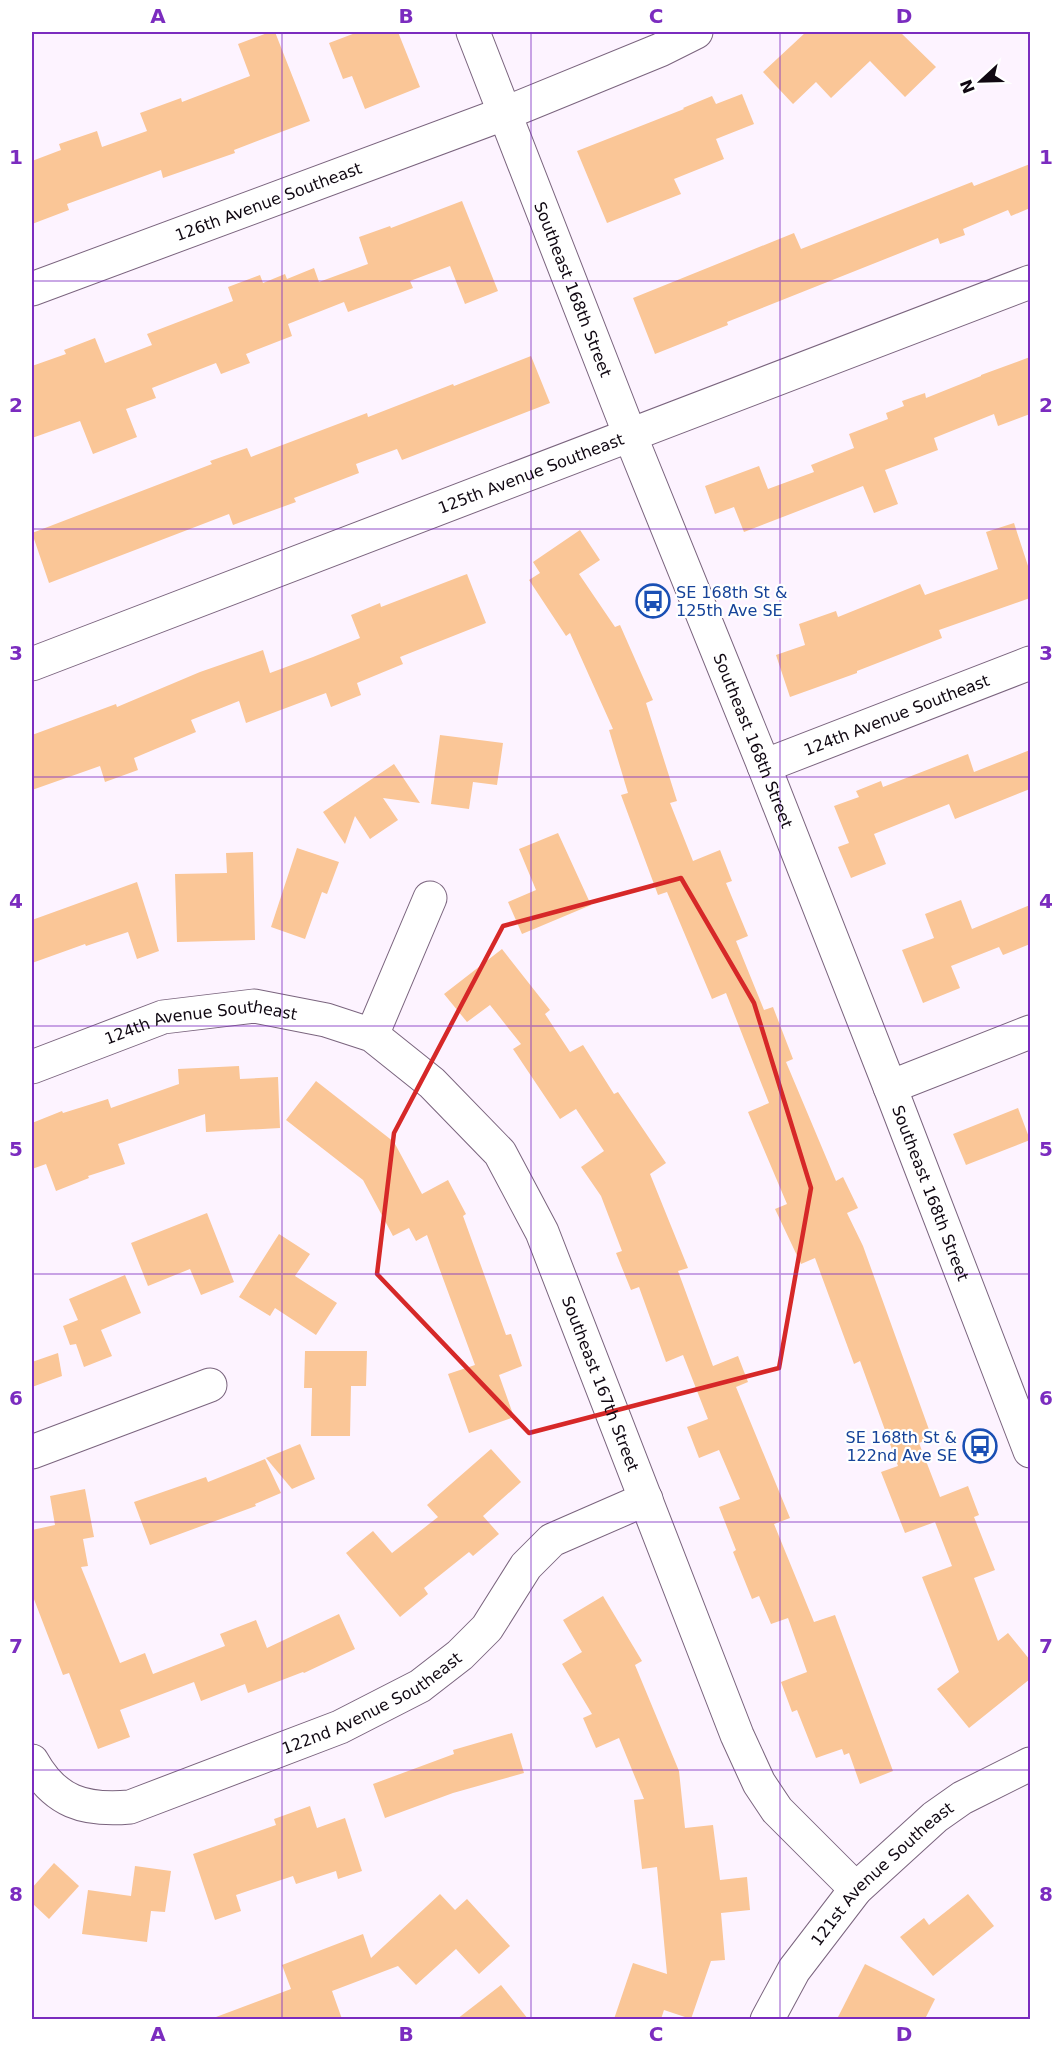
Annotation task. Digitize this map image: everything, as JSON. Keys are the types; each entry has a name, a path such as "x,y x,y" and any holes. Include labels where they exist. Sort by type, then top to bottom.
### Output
{"street":[{"name":"Southeast 168th Street","path":"473,32 630,435 764,766 890,1087 1022,1404 1030,1451"},
{"name":"126th Avenue Southeast","path":"32,289 506,113 660,50 696,32"},
{"name":"125th Avenue Southeast","path":"32,664 1030,282"},
{"name":"124th Avenue Southeast","path":"764,766 1030,663"},
{"path":"372,1035 430,898"},
{"name":"124th Avenue Southeast","path":"32,1067 163,1017 254,1006 326,1020 372,1035"},
{"path":"890,1087 1030,1032"},
{"name":"Southeast 167th Street","path":"372,1035 432,1083 500,1153 542,1232 737,1736 759,1783 777,1810 856,1889"},
{"path":"32,1452 210,1385"},
{"name":"122nd Avenue Southeast","path":"39,1773 73,1801 86,1807 108,1809 130,1807 340,1726 420,1686 460,1654 487,1628 526,1566 552,1540 646,1499"},
{"name":"121st Avenue Southeast","path":"767,2019 794,1970 856,1889 935,1817 962,1798 1030,1764"}],"highlighted area":[{"path":"681,878 754,1003 811,1188 779,1368 529,1433 377,1274 394,1133 503,926"}],"building":[{"path":"275,32 310,121 234,150 235,153 163,178 161,170 67,204 69,210 32,224 32,161 61,150 59,144 97,131 102,147 147,131 140,113 181,98 182,102 250,76 238,44"},
{"path":"358,32 398,32 420,87 365,109 352,76 343,79 329,43"},
{"path":"806,32 900,32 936,67 905,97 870,61 831,98 816,82 793,104 763,72"},
{"path":"742,94 754,124 716,139 724,159 674,179 681,194 607,223 577,151 712,96 716,104"},
{"path":"1030,164 1030,208 1011,216 1008,210 963,229 965,235 940,244 938,238 727,322 728,325 655,354 633,298 794,233 801,249 972,182 974,186"},
{"path":"462,201 498,291 465,304 450,266 410,281 413,288 348,312 344,302 288,324 292,336 246,354 250,363 221,374 216,363 152,388 156,398 126,409 137,437 93,454 80,421 32,438 32,366 66,354 64,350 95,338 105,363 152,345 147,334 233,301 228,287 260,275 263,283 285,274 287,279 314,268 319,282 368,264 359,237 390,226 391,228"},
{"path":"531,356 550,403 402,460 397,449 356,464 359,473 294,498 296,502 233,525 229,514 49,583 32,533 212,464 210,461 247,448 251,457 367,413 368,417 453,384 454,386"},
{"path":"1030,357 1030,414 998,426 994,414 934,438 938,450 885,470 898,504 874,513 863,486 744,532 734,507 715,514 705,486 759,466 768,489 814,472 811,465 854,448 849,434 888,419 886,413 904,406 902,401 925,393 926,398"},
{"path":"1014,523 1030,572 1030,598 939,630 942,638 857,671 857,673 790,697 776,655 805,645 799,624 836,611 838,617 920,584 925,595 998,569 986,532"},
{"path":"580,530 600,560 579,574 615,627 620,625 653,700 646,703 677,801 670,803 693,861 720,850 732,881 726,883 748,936 736,941 764,1010 773,1007 793,1059 786,1062 836,1181 843,1177 858,1208 847,1213 863,1246 932,1438 919,1443 940,1497 968,1486 979,1515 974,1517 995,1570 974,1578 998,1641 1008,1633 1030,1660 1030,1679 969,1728 937,1689 959,1672 922,1577 952,1566 935,1522 905,1533 881,1472 898,1466 860,1361 854,1364 815,1258 801,1264 775,1209 787,1204 748,1112 769,1103 726,993 712,999 667,892 658,895 621,795 628,793 609,730 613,729 570,633 566,636 529,580 540,573 533,562"},
{"path":"467,574 486,623 400,657 403,664 357,683 361,695 331,707 326,693 246,723 239,701 191,720 196,732 134,758 138,770 105,782 100,766 32,790 32,735 116,704 117,707 200,672 263,650 270,673 360,638 351,615 380,603 381,607"},
{"path":"440,735 503,743 497,785 473,782 469,809 431,804"},
{"path":"1030,750 1030,789 955,819 949,804 874,834 886,864 851,878 838,847 849,843 834,806 859,797 856,791 881,781 883,787 968,754 974,772"},
{"path":"394,764 420,803 383,798 398,820 370,839 355,816 345,844 323,812"},
{"path":"558,833 591,905 522,934 508,902 536,890 519,849"},
{"path":"297,848 339,862 327,894 322,892 305,939 271,927"},
{"path":"253,852 255,940 177,942 175,874 227,873 226,853"},
{"path":"137,882 159,951 137,959 128,932 32,963 32,920"},
{"path":"961,900 972,929 1030,905 1030,944 1003,955 999,947 951,966 960,988 923,1003 902,950 934,938 925,914"},
{"path":"502,949 550,1010 545,1014 570,1052 583,1045 614,1094 618,1092 666,1163 650,1174 688,1268 678,1271 713,1366 738,1356 748,1382 736,1387 790,1518 774,1524 814,1622 835,1615 893,1771 860,1784 849,1753 844,1755 842,1749 816,1758 797,1710 792,1712 781,1682 807,1672 788,1618 771,1624 759,1596 752,1599 733,1552 736,1550 719,1507 740,1499 719,1450 699,1458 687,1427 708,1419 683,1355 666,1362 639,1287 631,1290 616,1253 622,1251 601,1196 581,1167 604,1151 576,1109 560,1119 513,1049 521,1044 490,1005 467,1022 444,994"},
{"path":"239,1066 240,1079 278,1077 280,1128 206,1132 205,1114 118,1144 125,1164 88,1176 89,1178 56,1191 46,1164 32,1169 32,1123 62,1111 63,1113 108,1099 111,1108 179,1084 178,1069"},
{"path":"316,1081 394,1142 422,1194 448,1180 466,1214 463,1216 506,1335 511,1334 522,1366 499,1375 514,1417 469,1433 448,1374 475,1365 427,1235 416,1241 409,1228 393,1236 363,1180 286,1120"},
{"path":"1018,1108 1030,1140 966,1165 953,1134"},
{"path":"207,1213 234,1282 201,1295 190,1269 148,1286 131,1243"},
{"path":"279,1234 310,1254 295,1276 337,1303 316,1335 275,1308 270,1316 239,1297"},
{"path":"125,1275 141,1313 101,1330 112,1356 84,1367 76,1344 70,1345 63,1326 78,1320 69,1299"},
{"path":"305,1351 367,1351 366,1386 351,1386 350,1436 311,1436 312,1388 304,1388"},
{"path":"58,1353 62,1376 32,1387 32,1362"},
{"path":"300,1444 315,1479 292,1489 266,1458"},
{"path":"491,1449 521,1482 483,1516 499,1534 473,1556 469,1552 424,1588 428,1594 400,1617 346,1553 373,1531 392,1553 438,1517 427,1505"},
{"path":"265,1459 281,1493 255,1504 256,1506 150,1545 134,1502 206,1477 208,1482"},
{"path":"85,1489 94,1537 83,1539 88,1566 81,1567 120,1663 145,1653 153,1674 225,1646 220,1634 256,1620 267,1648 339,1614 355,1649 304,1673 248,1693 245,1684 201,1701 194,1682 120,1710 130,1737 98,1749 69,1673 63,1675 32,1594 32,1530 55,1525 50,1496"},
{"path":"603,1596 642,1661 635,1665 679,1771 685,1828 713,1825 720,1880 747,1877 750,1910 721,1913 725,1960 711,1961 691,2019 664,2010 661,2019 614,2019 633,1963 667,1974 657,1867 642,1869 634,1800 644,1799 619,1738 596,1748 583,1718 592,1714 562,1664 582,1652 563,1620"},
{"path":"512,1733 524,1773 453,1793 385,1818 373,1784 454,1754 453,1750"},
{"path":"310,1806 317,1828 345,1818 362,1871 338,1879 336,1871 296,1884 293,1876 236,1895 241,1911 215,1920 193,1854 276,1825 274,1819"},
{"path":"54,1863 79,1886 49,1919 32,1903 32,1888"},
{"path":"135,1866 171,1871 165,1912 151,1911 147,1942 82,1934 88,1890 131,1896"},
{"path":"440,1894 455,1910 467,1899 510,1946 479,1974 456,1949 416,1985 398,1966 332,1991 342,2019 216,2019 216,2017 291,1989 282,1965 363,1934 371,1958"},
{"path":"968,1894 994,1926 933,1976 900,1937 924,1918 929,1925"},
{"path":"865,1964 935,1999 925,2019 837,2019"},
{"path":"501,1985 528,2019 457,2019"}],"place":[{"name":"SE 168th St & 125th Ave SE","path":"653,601"},
{"name":"SE 168th St & 122nd Ave SE","path":"980,1446"}]}
